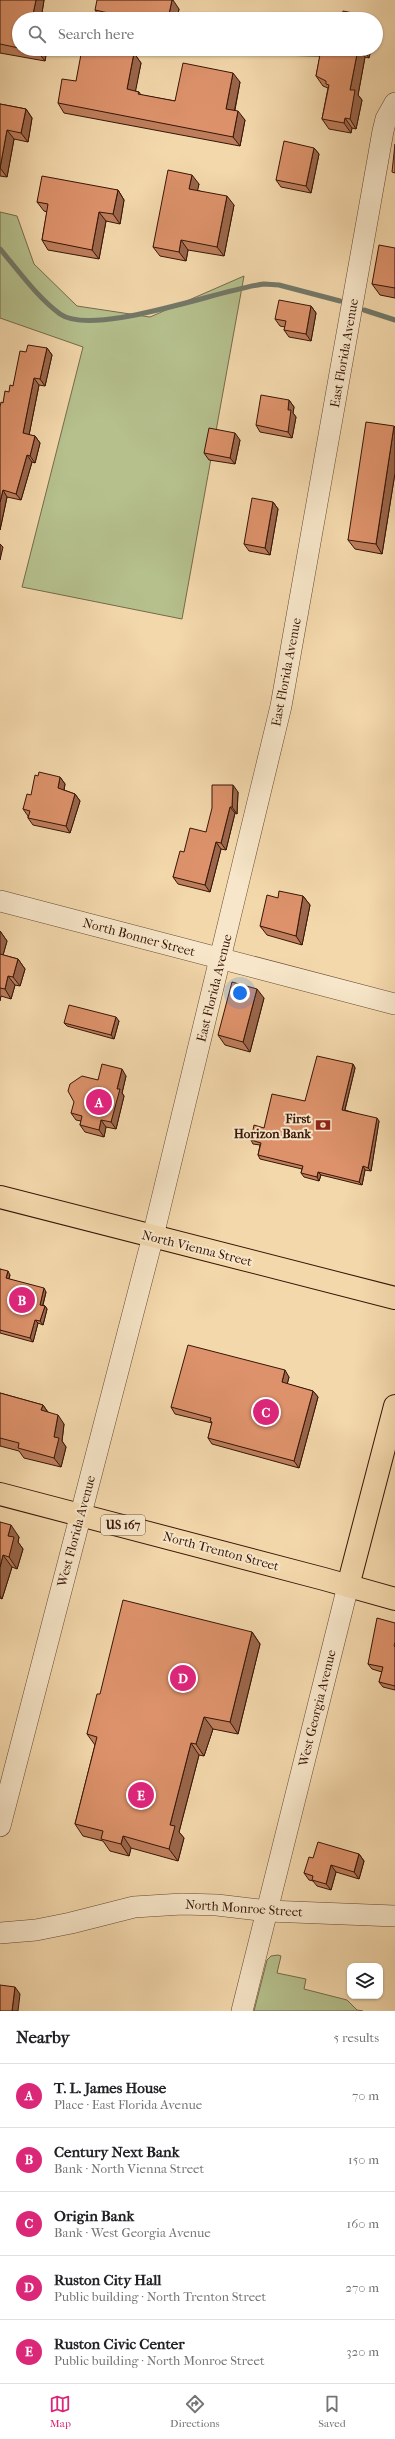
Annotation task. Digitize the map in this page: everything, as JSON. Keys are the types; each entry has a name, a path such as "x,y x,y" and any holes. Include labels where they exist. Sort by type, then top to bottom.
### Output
{"main road":[{"name":"North Vienna Street","path":"0,1197 395,1298"},
{"name":"West Georgia Avenue","path":"348,1586 395,1406"},
{"name":"North Trenton Street","path":"0,1494 81,1514 395,1599"}],"street":[{"name":"East Florida Avenue","path":"152,1236 221,959 281,706 383,131 386,119 395,103"},
{"name":"North Bonner Street","path":"0,901 395,1004"},
{"name":"West Florida Avenue","path":"0,1826 152,1236"},
{"name":"West Georgia Avenue","path":"242,2011 268,1911 308,1740 348,1586"},
{"name":"North Monroe Street","path":"0,1933 36,1930 134,1907 156,1905 212,1904 268,1911 395,1916"}],"green space":[{"path":"0,212 17,216 34,264 77,306 150,317 244,276 182,619 22,587 83,347 0,318"},
{"path":"271,1956 281,1956 277,1973 306,1979 304,1989 347,2000 357,2010 363,2011 254,2011 267,1960"}],"building":[{"path":"0,0 36,0 33,12 12,12 12,47 0,44"},
{"path":"97,0 172,0 169,12 104,12 95,10"},
{"path":"81,56 133,56 127,89 139,92 138,94 175,101 183,63 233,73 226,109 238,111 233,137 58,103 62,79 76,81"},
{"path":"320,56 357,56 350,90 355,90 350,119 345,118 344,123 322,119 329,85 326,84 326,81 316,76"},
{"path":"0,104 26,109 21,133 7,130 0,168"},
{"path":"284,141 314,148 306,186 276,180"},
{"path":"395,144 395,173 392,172"},
{"path":"168,170 192,175 189,189 227,196 217,247 181,240 179,252 153,247"},
{"path":"42,176 118,190 113,214 99,212 92,250 42,240 48,204 37,202"},
{"path":"379,245 395,248 395,288 372,284"},
{"path":"279,300 311,306 306,334 284,330 286,321 275,319"},
{"path":"28,345 47,348 40,379 34,378 23,433 35,436 30,456 27,455 16,494 3,490 0,502 0,407 1,402 3,403 5,391 9,392 10,385 13,386 20,351 26,352"},
{"path":"261,395 289,400 288,410 291,410 288,432 256,425"},
{"path":"366,422 394,426 376,544 348,540"},
{"path":"209,428 235,433 230,458 204,453"},
{"path":"252,498 273,502 265,548 244,544"},
{"path":"39,772 60,777 58,788 75,794 66,826 28,818 30,811 23,809 27,794 31,795 35,775 38,776"},
{"path":"212,785 233,785 232,807 230,807 221,843 216,842 205,885 173,877 180,851 184,852 190,828 206,832 212,808"},
{"path":"279,891 303,896 296,936 260,926 267,895 278,898"},
{"path":"0,954 18,959 13,977 8,976 5,989 0,988"},
{"path":"232,982 257,989 243,1042 218,1035"},
{"path":"69,1005 116,1017 111,1035 64,1023"},
{"name":"First Horizon Bank","path":"317,1056 353,1064 342,1110 377,1118 368,1168 363,1166 359,1182 318,1172 317,1177 301,1173 303,1166 258,1155 261,1143 251,1140 254,1125 264,1128 272,1094 305,1101"},
{"path":"102,1064 122,1069 117,1089 120,1089 111,1122 101,1120 99,1130 80,1125 82,1116 71,1113 74,1102 68,1091 70,1084 82,1076 98,1080"},
{"path":"0,1269 8,1271 6,1278 44,1288 40,1305 45,1306 40,1321 35,1320 30,1338 0,1330"},
{"path":"188,1345 285,1370 282,1382 313,1391 294,1461 208,1438 212,1422 210,1421 211,1418 171,1407"},
{"path":"0,1393 43,1405 41,1410 58,1415 54,1437 59,1438 54,1458 18,1448 19,1443 0,1438"},
{"path":"0,1522 11,1525 8,1536 14,1537 9,1557 3,1555 0,1567"},
{"path":"123,1600 252,1632 230,1722 204,1717 196,1744 191,1743 170,1825 175,1826 169,1849 123,1836 121,1844 101,1839 103,1831 75,1824 97,1737 87,1734 97,1694 100,1694"},
{"path":"377,1618 395,1623 395,1686 379,1682 383,1667 368,1664"},
{"path":"318,1842 359,1854 354,1872 331,1865 326,1884 312,1880 313,1876 304,1873 309,1857 313,1858"},
{"path":"0,1985 15,1987 12,2011 0,2011"}],"waterway":[{"path":"0,249 35,291 51,307 60,314 77,320 100,320 128,316 159,310 264,284 279,285 340,301"},
{"path":"364,310 395,320"}],"place":[{"name":"T. L. James House","path":"99,1102"},
{"name":"First Horizon Bank","path":"323,1125"},
{"name":"Century Next Bank","path":"22,1300"},
{"name":"Origin Bank","path":"266,1412"},
{"name":"Ruston City Hall","path":"183,1678"},
{"name":"Ruston Civic Center","path":"141,1795"}]}
